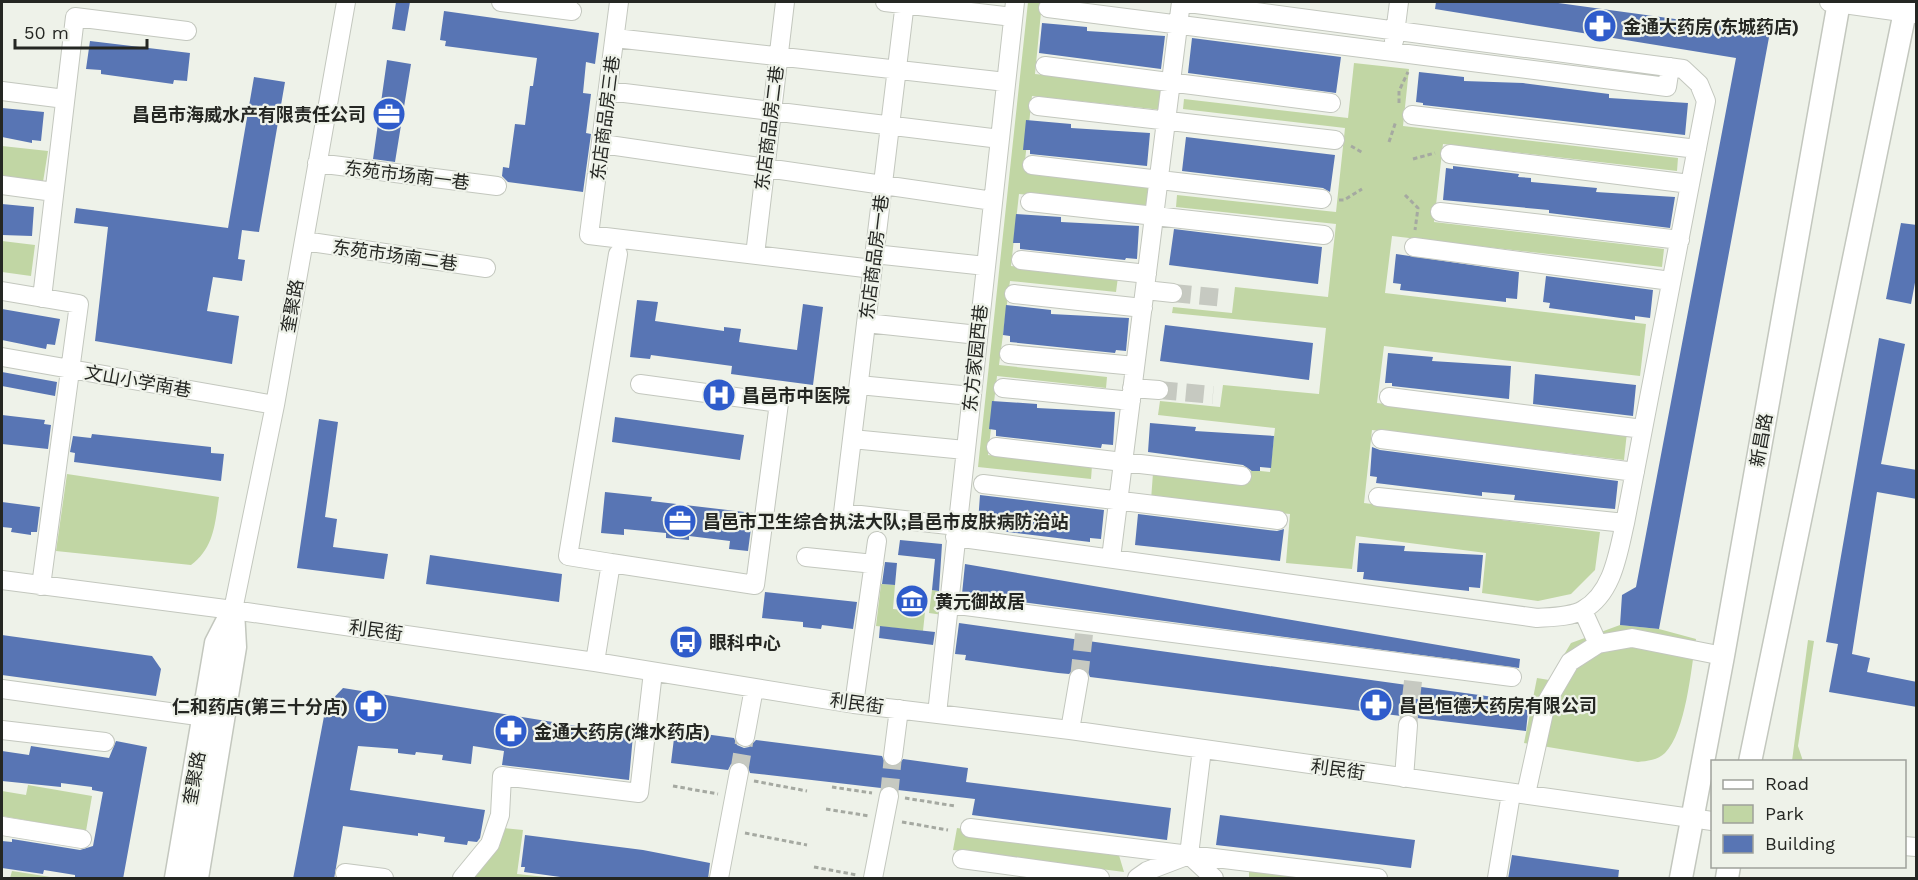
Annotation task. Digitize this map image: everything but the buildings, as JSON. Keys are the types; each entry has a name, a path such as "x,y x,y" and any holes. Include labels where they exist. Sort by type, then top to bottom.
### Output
{"main road":[{"name":"新昌路","path":"1681,879 1702,820 1723,656 1836,2"},
{"path":"1749,760 1910,9"},
{"name":"奎聚路","path":"176,879 216,643 233,610"},
{"name":"奎聚路","path":"197,879 235,647 233,610"}],"street":[{"name":"奎聚路","path":"233,610 275,405 346,2"},
{"path":"501,2 572,11"},
{"name":"东店商品房三巷","path":"619,2 589,234 755,255"},
{"name":"东店商品房二巷","path":"755,255 778,57 782,2"},
{"path":"885,2 1014,9"},
{"path":"956,532 1111,558 1537,618 1582,610 1593,602 1613,575 1625,523 1706,101 1699,84 1683,69 1181,2 1111,558"},
{"path":"1393,52 1399,2"},
{"path":"1836,2 1910,9"},
{"name":"东店商品房一巷","path":"905,3 843,513 956,532"},
{"path":"1048,8 1667,87 1670,67"},
{"name":"东方家园西巷","path":"937,714 1014,9"},
{"path":"42,298 75,17 187,31"},
{"path":"615,38 1006,82"},
{"path":"1045,66 1331,103"},
{"path":"2,91 65,99"},
{"path":"609,91 1000,139"},
{"path":"1038,106 1335,140"},
{"path":"1412,115 1697,149"},
{"path":"602,144 993,201"},
{"path":"1450,154 1690,184"},
{"name":"东苑市场南一巷","path":"317,163 497,186"},
{"path":"1032,165 1322,198"},
{"path":"2,185 54,192"},
{"path":"1030,202 1324,235"},
{"path":"1440,212 1680,240"},
{"name":"东苑市场南二巷","path":"304,241 486,268"},
{"path":"1414,247 1671,281"},
{"path":"618,254 568,556 755,585 779,403 639,384"},
{"path":"755,255 986,266"},
{"path":"1021,260 1145,291"},
{"path":"2,291 80,304 41,586"},
{"path":"1014,294 1145,291 1173,293"},
{"path":"866,323 978,335"},
{"path":"1009,354 1135,366"},
{"name":"文山小学南巷","path":"2,357 275,405"},
{"path":"859,385 971,396"},
{"path":"1004,388 1132,395 1159,390"},
{"path":"1389,397 1643,429"},
{"path":"852,439 965,450"},
{"path":"1381,440 1635,472"},
{"path":"996,447 1242,476"},
{"path":"983,484 1278,520"},
{"path":"1378,497 1625,523"},
{"path":"854,704 877,541"},
{"path":"806,557 874,564"},
{"path":"595,662 610,563"},
{"name":"利民街","path":"2,580 233,610 595,662 854,704 1070,730 1702,820"},
{"path":"950,604 1085,627 1414,672 1512,677"},
{"path":"1582,610 1598,644"},
{"path":"1497,879 1518,794 1546,703 1570,662 1598,644 1632,638 1723,656"},
{"path":"462,879 464,872 490,844 500,815 502,776 639,793 653,672"},
{"path":"1070,730 1079,678"},
{"path":"745,737 754,688"},
{"path":"2,689 205,717"},
{"path":"893,756 899,709"},
{"path":"1404,778 1408,725"},
{"path":"2,730 105,742"},
{"path":"1190,855 1202,749"},
{"path":"719,879 738,775"},
{"path":"873,878 889,796"},
{"path":"2,826 82,839"},
{"path":"970,828 1378,879"},
{"path":"1137,879 1147,871 1190,855"},
{"path":"1190,855 1214,879"},
{"path":"962,859 1100,879"},
{"path":"345,873 384,879"}],"path":[{"path":"1389,142 1397,120 1399,91 1416,55"},
{"path":"1324,235 1328,218 1344,200 1362,189"},
{"path":"1405,195 1418,208 1414,247"},
{"path":"1322,198 1344,200"},
{"path":"738,775 807,791"},
{"path":"673,786 734,797"},
{"path":"728,830 807,845"},
{"path":"814,867 873,878"}],"green space":[{"path":"1028,2 1042,2 1035,74 1164,88 1162,110 1032,96 1024,170 1153,184 1151,207 1019,194 1011,266 1118,277 1116,292 1010,281 999,365 1107,377 1106,388 997,376 988,455 1092,466 1091,479 978,467"},
{"path":"1354,63 1409,69 1403,126 1678,158 1677,171 1443,144 1434,222 1664,249 1662,267 1392,236 1385,293 1646,324 1640,376 1384,346 1377,403 1627,432 1624,460 1372,430 1364,503 1600,532 1595,570 1571,594 1538,601 1482,593 1486,553 1356,536 1352,569 1286,563 1290,514 1151,500 1153,473 1249,483 1251,470 1270,472 1275,428 1158,415 1160,401 1220,407 1223,385 1319,394 1326,328 1172,313 1173,307 1232,313 1235,287 1328,297 1336,224 1176,207 1177,195 1336,212 1345,128 1183,109 1184,99 1348,118"},
{"path":"2,146 48,151 43,182 2,177"},
{"path":"2,241 35,245 31,276 2,272"},
{"path":"67,474 219,497 212,535 205,551 191,565 56,551"},
{"path":"881,584 895,585 893,609 925,612 923,631 876,626"},
{"path":"932,590 945,592 943,615 929,613"},
{"path":"1620,625 1659,629 1696,639 1683,716 1678,731 1665,753 1656,759 1638,762 1524,743 1537,678 1549,680 1571,643"},
{"path":"1808,640 1814,641 1798,746 1803,760 1792,760"},
{"path":"28,785 92,796 86,831 2,816 2,791 26,795"},
{"path":"504,828 523,830 517,874 555,878 474,878 499,847"},
{"path":"957,828 1118,852 1124,872 953,850"},
{"path":"1249,870 1312,878 1249,878"},
{"path":"12,871 57,878 10,878"}],"tunnel":[{"path":"1173,293 1224,298"},
{"path":"1159,390 1213,395"},
{"path":"1079,678 1084,634"},
{"path":"1408,725 1413,681"},
{"path":"739,772 745,737"},
{"path":"889,796 893,756"}],"place":[{"name":"金通大药房(东城药店)","path":"1600,26"},
{"name":"昌邑市海威水产有限责任公司","path":"389,114"},
{"name":"昌邑市中医院","path":"719,395"},
{"name":"昌邑市卫生综合执法大队;昌邑市皮肤病防治站","path":"680,521"},
{"name":"黄元御故居","path":"912,601"},
{"name":"眼科中心","path":"686,642"},
{"name":"昌邑恒德大药房有限公司","path":"1376,705"},
{"name":"仁和药店(第三十分店)","path":"371,706"},
{"name":"金通大药房(潍水药店)","path":"511,731"}]}
